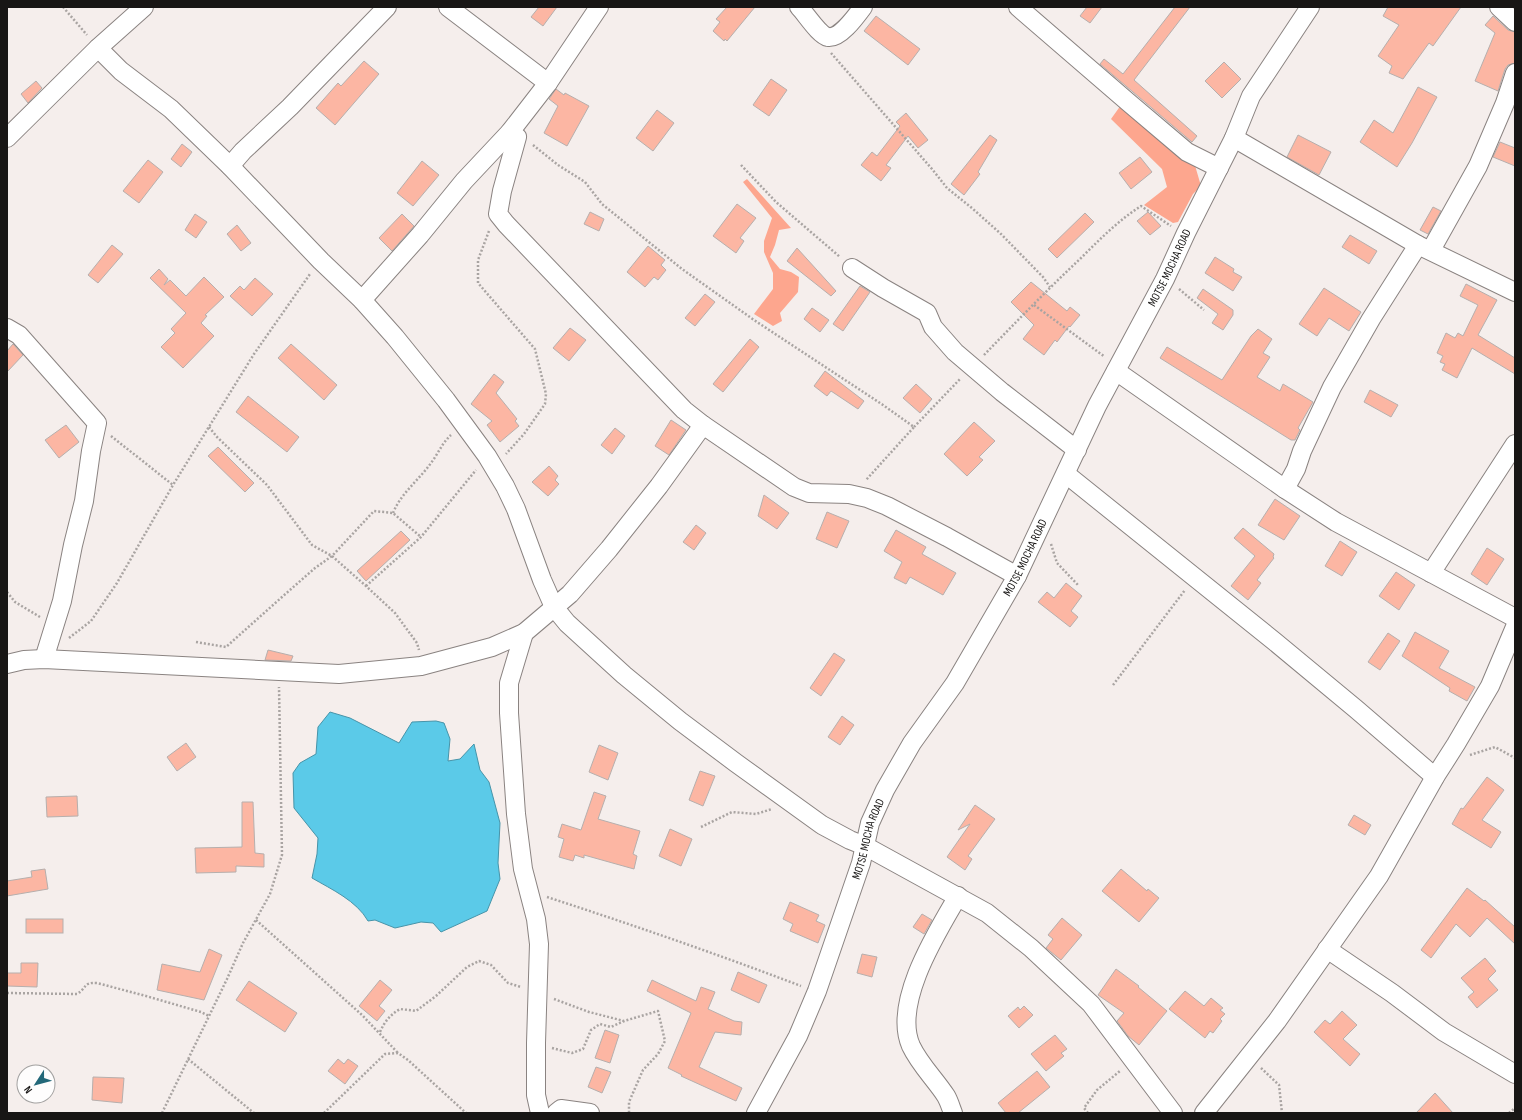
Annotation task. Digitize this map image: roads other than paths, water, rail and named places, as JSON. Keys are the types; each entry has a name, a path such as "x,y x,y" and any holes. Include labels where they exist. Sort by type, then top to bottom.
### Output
{"street":[{"path":"7,138 98,48 144,7"},
{"path":"230,166 243,151 290,107 387,7"},
{"path":"448,7 548,83"},
{"path":"362,300 420,235 464,181 513,134 599,7"},
{"path":"800,7 820,32 827,37 839,33 852,23 863,7"},
{"path":"1018,7 1187,152 1219,168"},
{"name":"MOTSE MOCHA ROAD","path":"756,1113 798,1036 817,991 861,863 870,823 885,790 912,743 955,683 1017,576 1097,406 1165,280 1186,233 1234,138 1250,96 1310,7"},
{"path":"1499,7 1515,22"},
{"path":"98,48 121,71 171,109 230,166 321,261 362,300 395,337 464,423 491,461 516,509 542,580 554,607 572,628 624,675 730,758 822,825 865,846 958,896 987,913 1018,938 1091,1004 1173,1113"},
{"path":"1284,489 1296,469 1302,451 1332,387 1371,319 1424,248 1478,166 1505,102 1515,73"},
{"path":"513,134 498,214 658,385 684,410 703,425 794,487 809,493 849,494 867,498 887,506 947,537 1017,576"},
{"path":"1234,138 1424,248 1515,292"},
{"path":"852,268 883,288 927,313 933,327 942,339 972,367 1077,450"},
{"path":"7,328 19,335 97,423 91,451 84,501 73,545 62,601 44,659"},
{"path":"1117,369 1284,489 1336,522 1515,618"},
{"path":"7,664 24,660 44,659 339,674 421,666 492,647 524,632 570,594 609,549 659,486 703,425"},
{"path":"1431,573 1515,444"},
{"path":"1066,474 1194,576 1356,709 1435,777"},
{"path":"1204,1113 1277,1021 1378,876 1490,686 1515,627"},
{"path":"524,632 509,683 509,713 516,814 523,869 536,918 539,944 536,1095 540,1113"},
{"path":"953,1113 946,1096 926,1070 911,1045 906,1022 909,998 928,948 958,896"},
{"path":"1327,949 1392,993 1444,1032 1515,1074"},
{"path":"556,1113 561,1110 590,1113"}],"water":[{"path":"330,712 350,718 399,743 412,722 436,721 444,723 450,739 448,761 460,759 474,744 480,770 489,782 500,823 498,863 500,879 487,911 441,932 433,923 421,922 395,928 375,920 368,921 357,907 335,891 312,878 317,854 318,838 294,808 293,773 300,763 316,754 318,727"}]}
